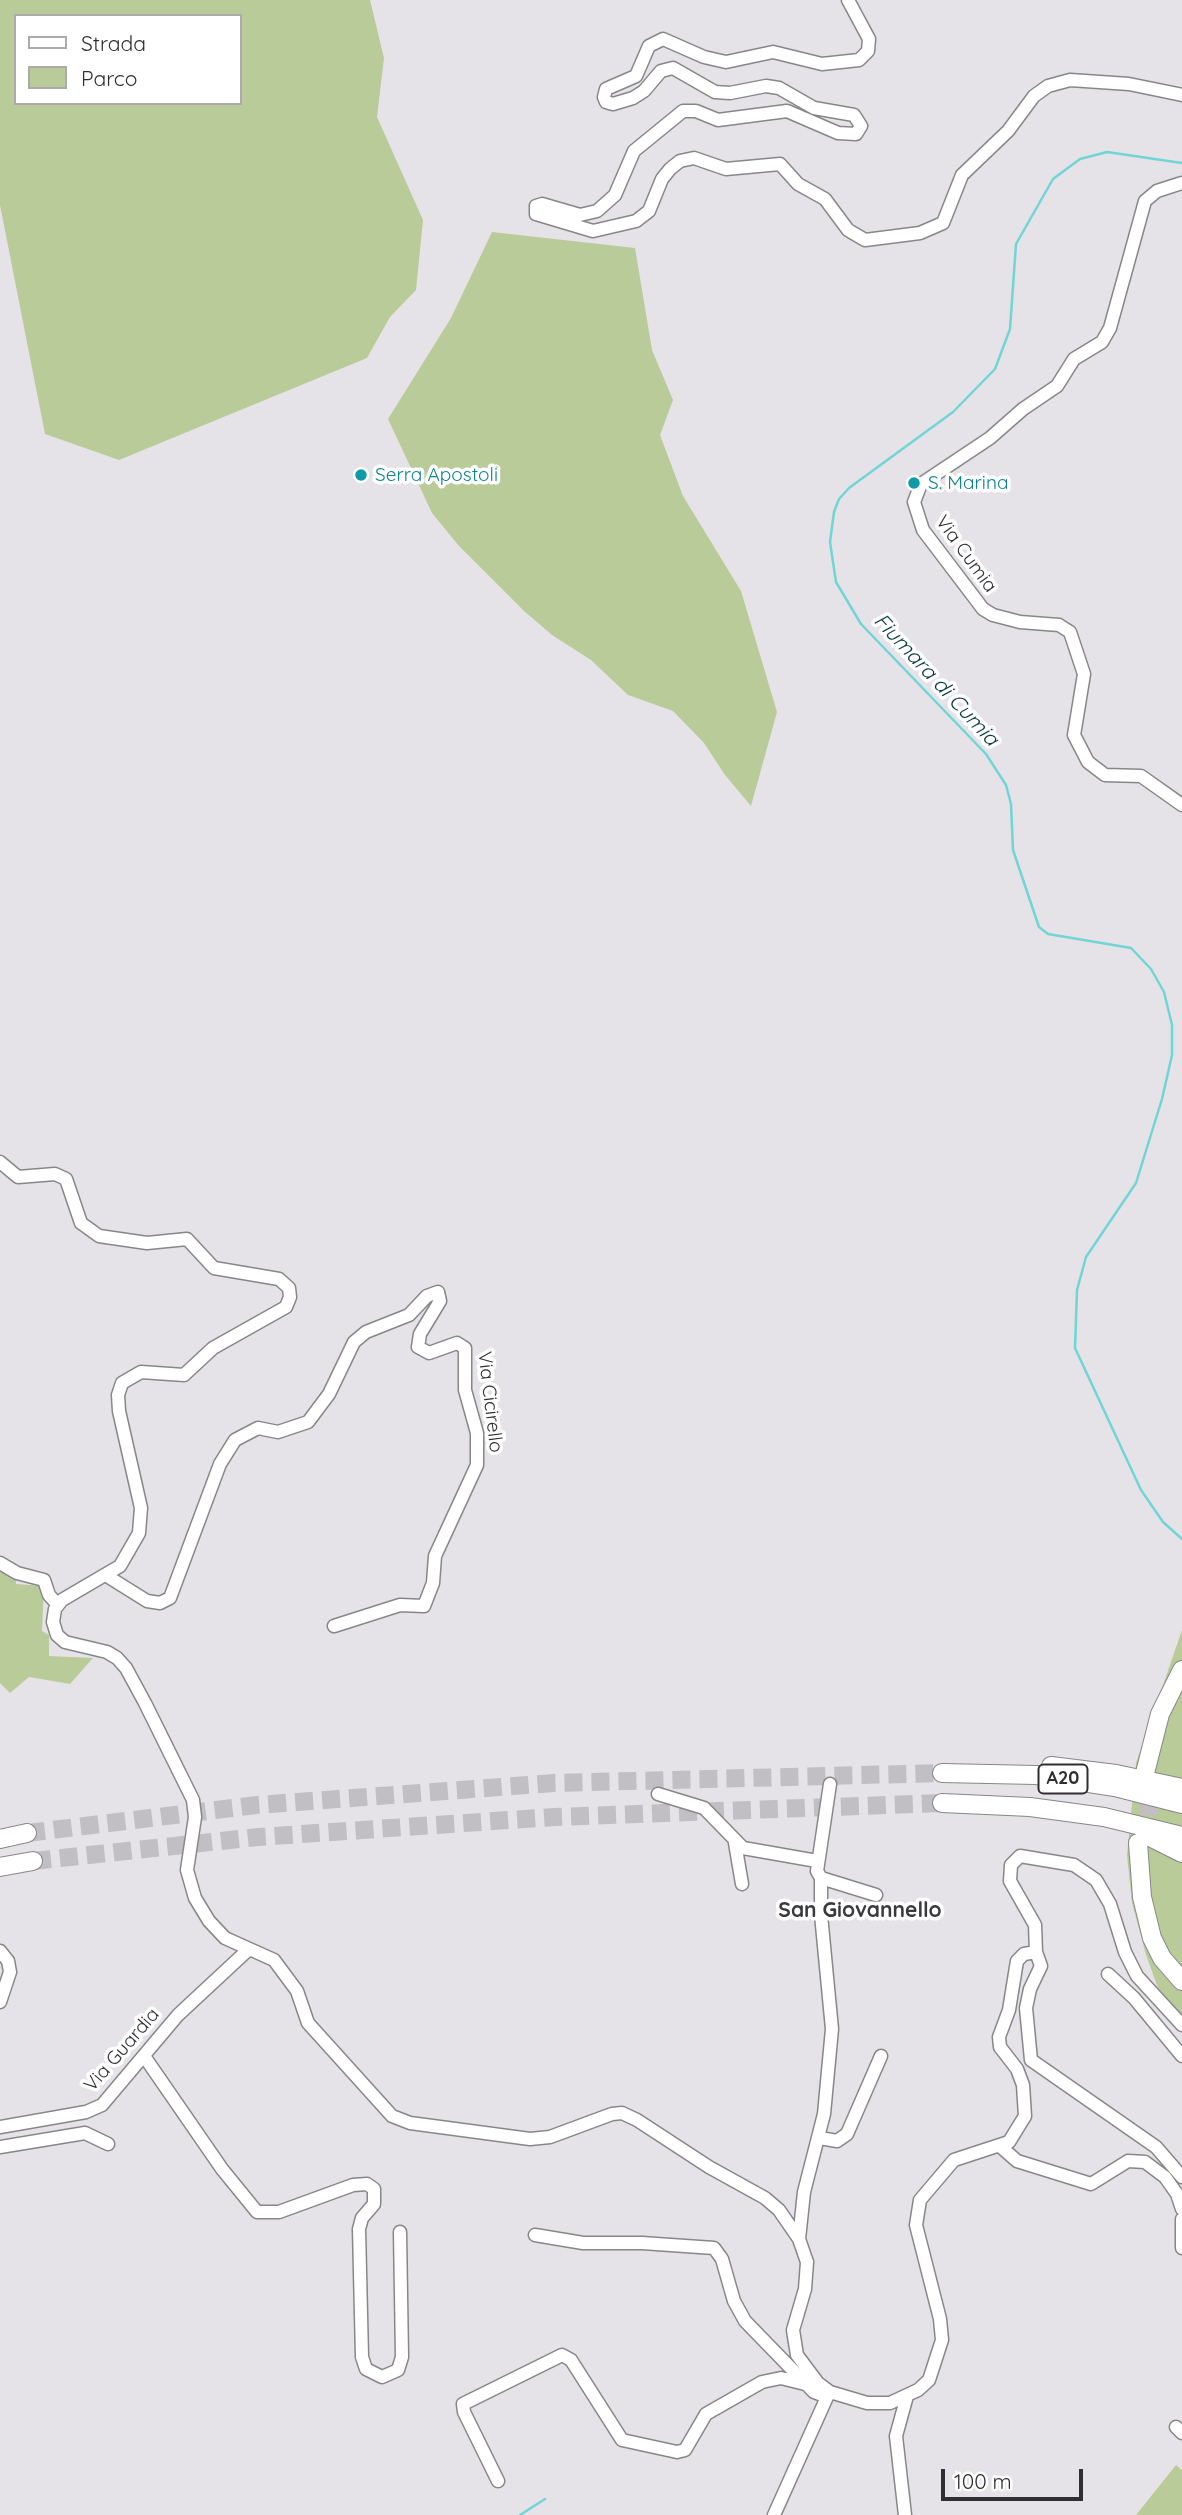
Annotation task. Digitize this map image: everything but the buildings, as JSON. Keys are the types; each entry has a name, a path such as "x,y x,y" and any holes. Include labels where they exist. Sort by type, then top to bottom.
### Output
{"highway":[{"path":"1182,1671 1160,1714 1149,1774 1166,1717 1182,1682"},
{"name":"A20","path":"1182,1788 1116,1774 1037,1765 978,1765 942,1773 1036,1775 1115,1787 1182,1804"},
{"name":"A20","path":"942,1803 1030,1807 1104,1816 1182,1836"},
{"path":"1104,1816 1182,1853"},
{"path":"0,1837 27,1833"},
{"path":"1182,1972 1158,1936 1151,1912 1142,1844 1142,1897 1152,1938 1162,1958 1182,1981"},
{"path":"1,1867 33,1861"}],"street":[{"path":"848,0 869,39 868,51 859,60 822,64 773,52 726,62 704,57 663,39 649,46 636,76 606,89 604,97 606,102 613,104 632,98 644,91 661,71 673,68 715,92 730,93 774,87 814,108 854,115 860,121 860,131 848,135 787,111 718,120 696,111 683,111 634,151 615,195 597,211 580,215 542,204 536,206 535,212 542,218 593,231 636,221 649,211 662,179 670,169 680,161 694,158 726,169 780,164 802,186 825,199 848,230 865,240 920,233 943,223 962,175 1008,131 1034,96 1048,86 1060,81 1129,84 1182,95"},
{"name":"Via Cumia","path":"1182,183 1157,191 1145,201 1110,328 1102,342 1074,359 1057,386 990,438 926,480 915,492 914,502 923,530 983,609 993,615 1020,622 1059,625 1070,632 1083,674 1074,735 1088,762 1105,775 1141,776 1182,805"},
{"path":"0,1162 7,1171 18,1177 55,1174 66,1179 81,1223 99,1236 147,1243 187,1238 214,1268 279,1279 287,1284 290,1292 289,1303 281,1311 213,1348 184,1375 141,1372 122,1383 118,1395 119,1411 139,1500 141,1525 130,1555 107,1576 58,1605 53,1622 60,1639 111,1654 131,1678 193,1800 195,1816 187,1870 195,1898 219,1933 278,1964 297,1991 308,2023 398,2120 530,2139 550,2137 612,2114 627,2115 709,2167 765,2197 779,2210 800,2239 805,2253 807,2277 793,2330 794,2349 828,2394"},
{"name":"Via Cicirello","path":"107,1576 147,1601 160,1603 170,1598 220,1464 235,1440 258,1429 278,1432 308,1423 330,1394 354,1342 366,1332 409,1315 427,1296 438,1292 440,1301 420,1334 418,1347 429,1353 457,1343 465,1348 465,1390 478,1441 477,1465 435,1556 433,1583 424,1606 400,1605 334,1626"},
{"path":"0,1563 17,1573 44,1580 49,1595 58,1605"},
{"path":"800,2239 804,2192 820,2138 832,2029 821,1915 821,1878 817,1861 830,1784"},
{"path":"658,1794 704,1808 735,1843 751,1851 817,1861"},
{"path":"735,1843 742,1884"},
{"path":"1182,2025 1137,1976 1125,1952 1110,1904 1097,1880 1074,1866 1020,1856 1011,1865 1010,1881 1017,1898 1035,1924 1036,1952 1041,1960 1040,1971 1030,1989 1026,2008 1031,2060 1156,2147 1182,2177"},
{"path":"821,1878 876,1895"},
{"name":"Via Guardia","path":"0,2127 93,2110 107,2101 178,2015 248,1949"},
{"path":"0,1951 8,1961 10,1972 0,2002"},
{"path":"535,2235 583,2243 642,2242 714,2248 722,2259 740,2315 814,2392 875,2405 907,2396 929,2380 942,2340 940,2319 916,2225 918,2205 927,2190 954,2160 1001,2147 1017,2133 1027,2105 1021,2077 1000,2047 999,2037 1009,2010 1017,1961 1024,1954 1036,1952"},
{"path":"1108,1974 1142,2008 1182,2056"},
{"path":"144,2056 222,2169 257,2212 279,2212 353,2185 367,2184 374,2189 374,2204 362,2218 359,2229 362,2357 366,2369 382,2378 393,2375 401,2365 400,2232"},
{"path":"820,2138 836,2141 847,2134 881,2056"},
{"path":"85,2133 93,2110"},
{"path":"0,2147 85,2133 108,2144"},
{"path":"1001,2147 1017,2161 1091,2183 1099,2181 1128,2161 1145,2162 1165,2177 1177,2194 1182,2209"},
{"path":"1182,2219 1182,2248"},
{"path":"498,2480 464,2412 463,2404 562,2354 571,2360 622,2440 677,2452 685,2450 706,2414 762,2382 781,2378 805,2385"},
{"path":"774,2515 828,2394"},
{"path":"905,2515 896,2436 907,2396"}],"green space":[{"path":"0,0 370,0 384,58 377,117 423,220 416,290 390,317 367,358 119,460 45,434 0,205"},
{"path":"492,232 635,248 652,350 673,400 660,435 683,496 741,591 777,712 751,806 725,775 704,743 673,711 628,695 591,660 552,635 524,611 459,546 432,513 388,419 451,318"},
{"path":"0,1569 16,1578 16,1584 44,1586 42,1631 49,1635 49,1656 93,1658 70,1684 29,1677 10,1693 0,1683"},
{"path":"1182,1630 1182,2014 1158,1988 1146,1955 1132,1903 1127,1855 1136,1763"},
{"path":"1176,2465 1182,2470 1182,2515 1136,2515"}],"waterway":[{"name":"Fiumara di Cumia","path":"1182,163 1107,152 1080,159 1053,179 1016,244 1010,329 995,369 953,412 849,488 839,499 834,512 830,542 836,582 861,624 986,754 1006,785 1011,804 1013,850 1039,927 1048,934 1131,948 1151,969 1164,992 1172,1025 1172,1055 1162,1099 1136,1183 1086,1257 1077,1290 1075,1348 1141,1490 1163,1522 1182,1539"},
{"path":"520,2515 545,2499"}],"tunnel":[{"path":"27,1833 257,1805 554,1783 942,1773"},
{"path":"1146,1842 1152,1783"},
{"path":"33,1861 258,1837 554,1817 942,1803"}],"place":[{"name":"Serra Apostoli","path":"361,475"},
{"name":"S. Marina","path":"914,483"}],"district":[{"name":"San Giovannello","path":"860,1911"}]}
